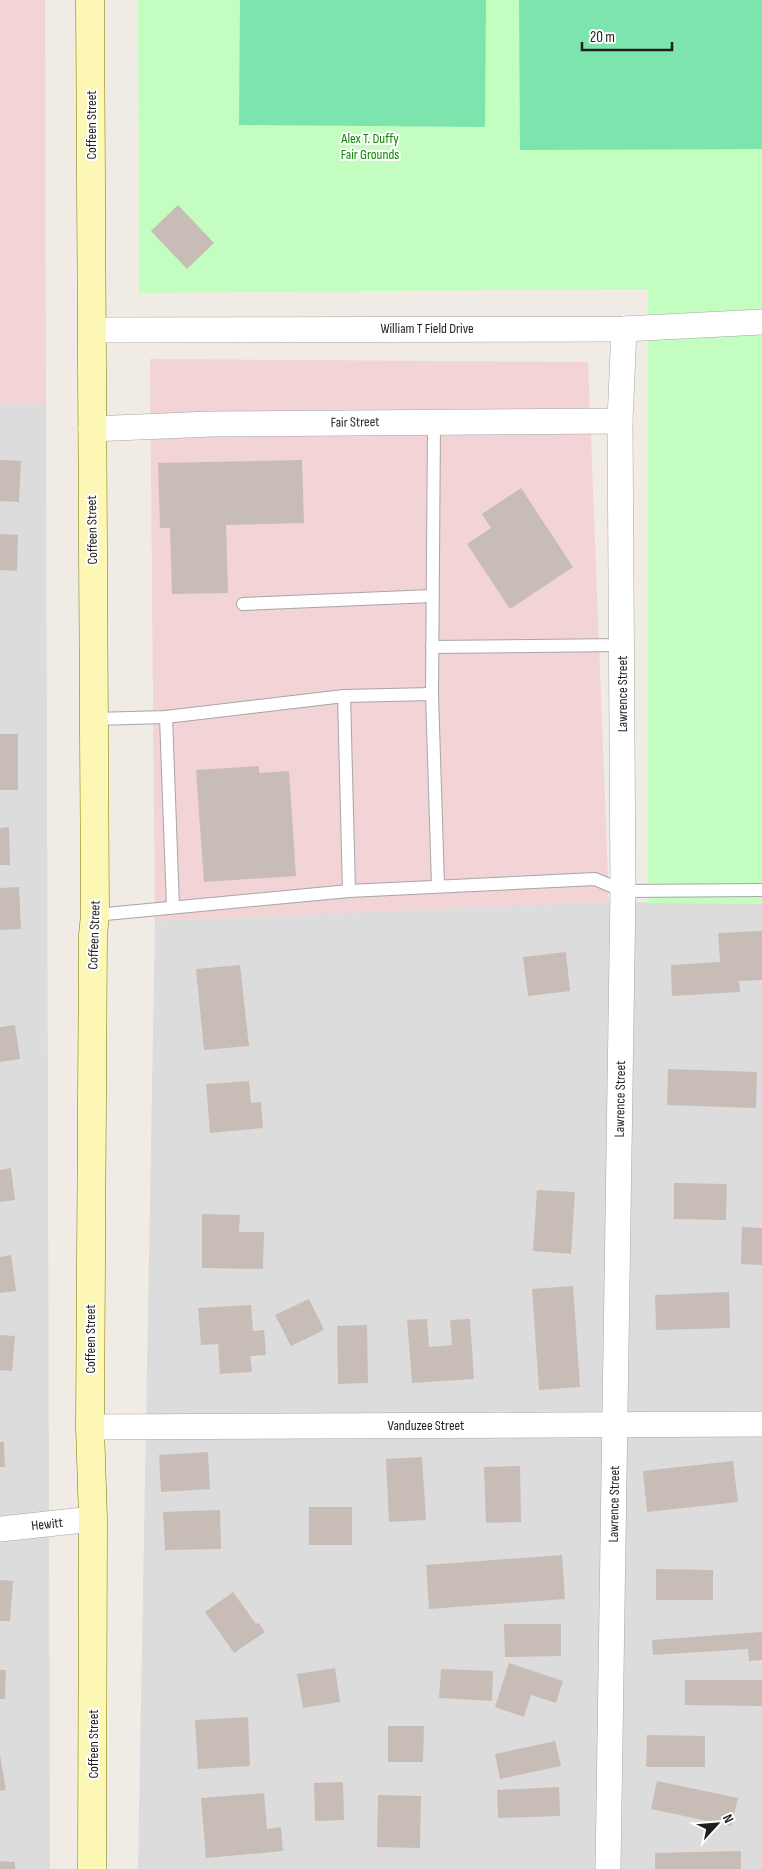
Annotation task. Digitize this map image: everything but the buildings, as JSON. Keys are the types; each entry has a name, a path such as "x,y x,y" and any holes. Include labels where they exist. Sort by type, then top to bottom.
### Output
{"main road":[{"name":"Coffeen Street","path":"90,0 91,429 95,719 90,1427 93,1519 92,1869"}],"street":[{"name":"William T Field Drive","path":"92,330 624,329 762,322"},
{"name":"Lawrence Street","path":"608,1869 623,891 620,421 624,329"},
{"name":"Fair Street","path":"91,429 211,424 620,421"},
{"name":"Vanduzee Street","path":"90,1427 762,1424"},
{"name":"Hewitt","path":"0,1529 93,1519"}],"lane":[{"path":"434,421 432,694 438,886"},
{"path":"243,604 432,596"},
{"path":"432,647 622,645"},
{"path":"95,719 166,717 344,696 432,694"},
{"path":"344,696 349,891"},
{"path":"166,717 173,907"},
{"path":"95,915 349,891 595,880 623,891 762,890"}],"shaded area":[{"path":"0,0 45,0 46,403 0,404"},
{"path":"150,359 588,362 609,902 155,921"},
{"path":"46,403 50,1869 0,1869 0,404"},
{"path":"609,902 762,904 762,1869 138,1869 155,921"}],"green space":[{"name":"Alex T. Duffy Fair Grounds","path":"138,0 762,0 762,904 648,903 648,289 139,293"},
{"path":"240,0 486,0 485,127 239,125"},
{"path":"519,0 762,0 762,149 520,150"}]}
